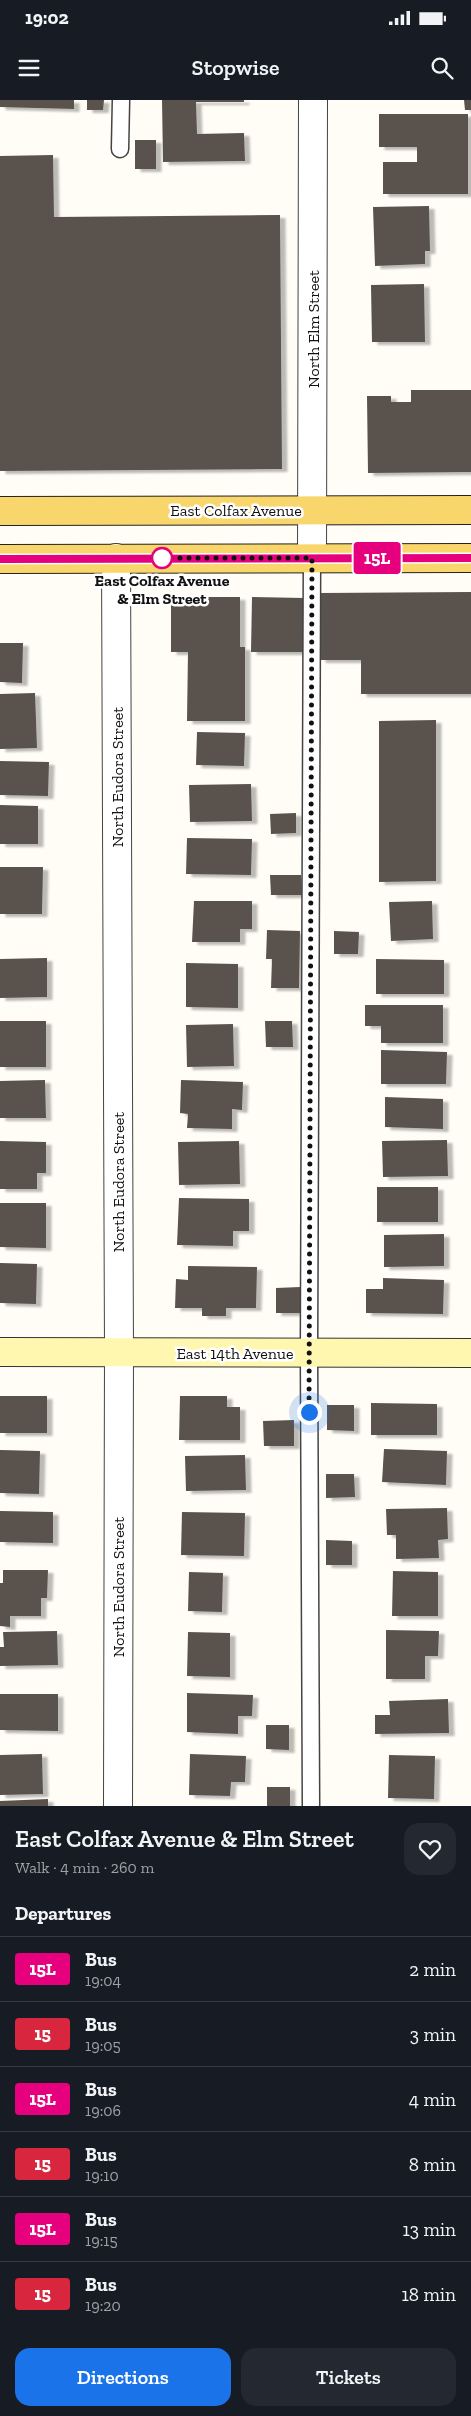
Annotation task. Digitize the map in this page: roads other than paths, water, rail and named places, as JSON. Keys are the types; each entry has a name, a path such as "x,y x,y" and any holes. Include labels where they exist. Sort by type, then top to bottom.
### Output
{"main road":[{"name":"East Colfax Avenue","path":"0,510 471,510"},
{"path":"0,559 471,558"},
{"name":"East 14th Avenue","path":"0,1352 471,1353"}],"street":[{"name":"North Elm Street","path":"312,558 313,100"},
{"name":"North Eudora Street","path":"116,558 119,1352 118,1806"}],"lane":[{"path":"120,150 121,100"},
{"path":"312,558 309,1353 312,1806"}],"place":[{"name":"East Colfax Avenue & Elm Street","path":"162,558"}]}
